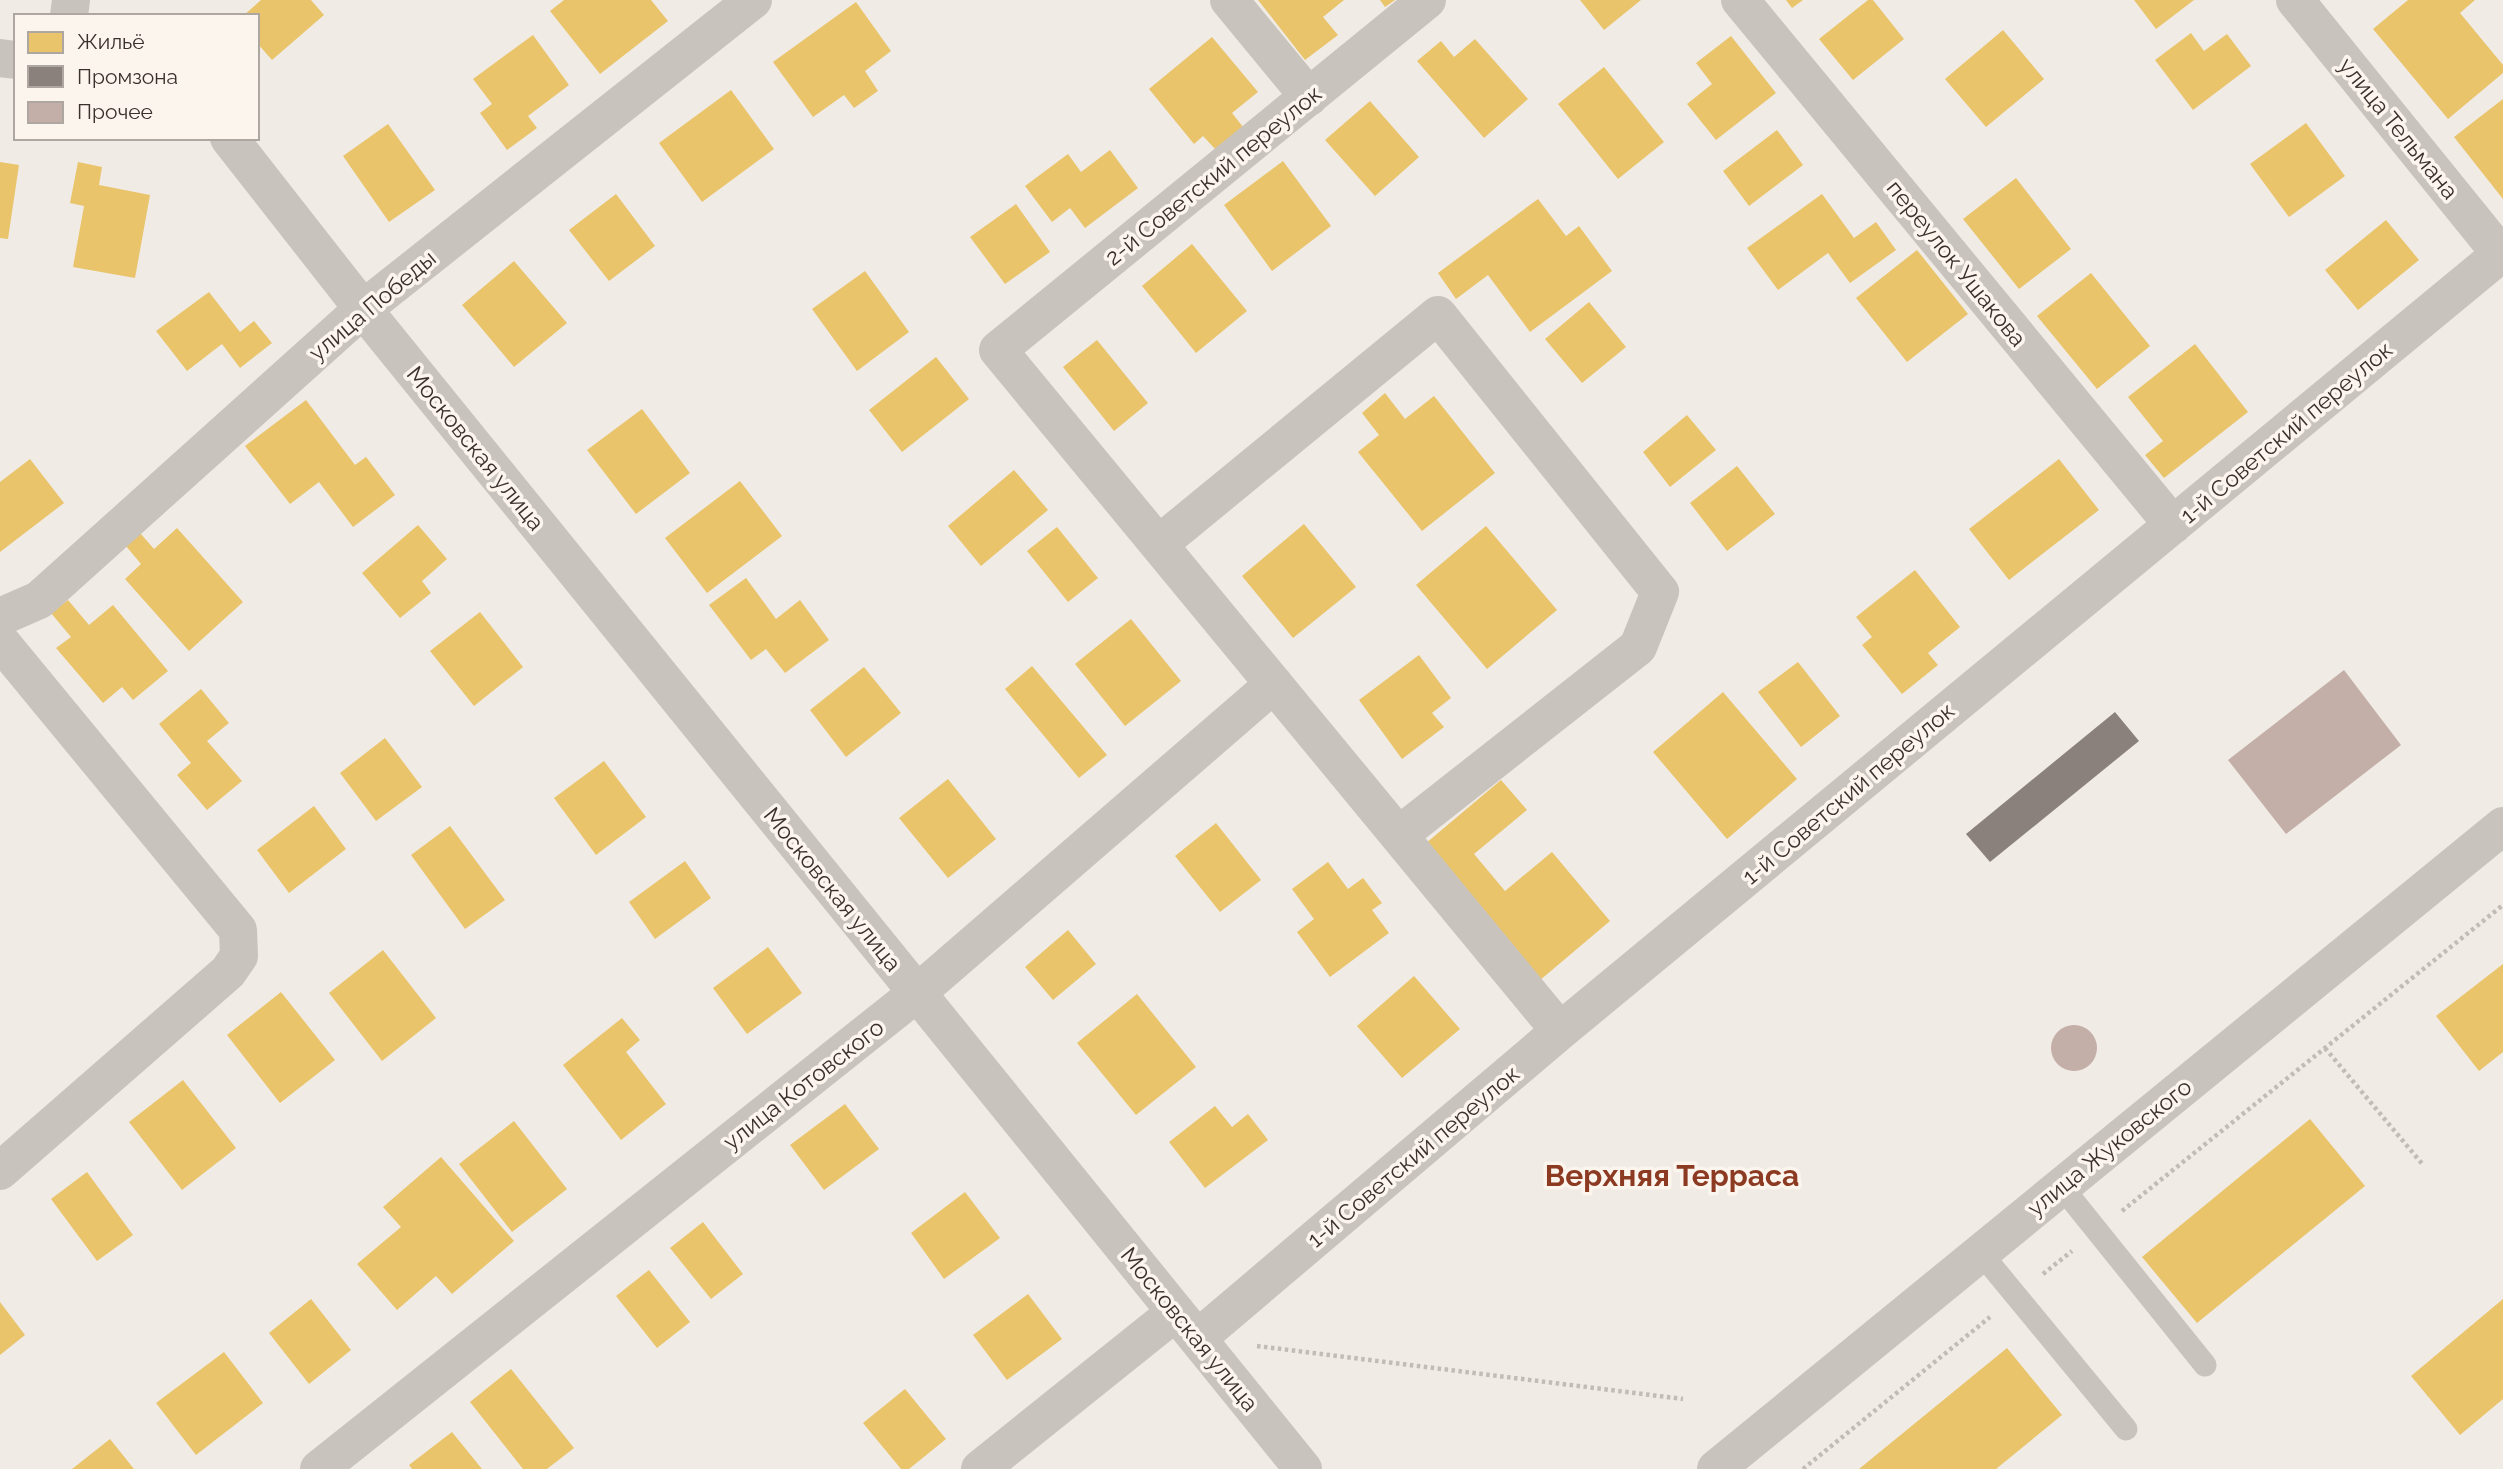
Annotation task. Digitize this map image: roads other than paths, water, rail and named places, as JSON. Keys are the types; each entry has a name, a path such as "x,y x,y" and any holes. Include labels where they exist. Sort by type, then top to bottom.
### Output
{"street":[{"name":"улица Победы","path":"0,617 39,600 363,309 753,0"},
{"path":"1229,0 1309,97"},
{"name":"2-й Советский переулок","path":"1158,544 998,350 1427,0"},
{"name":"переулок Ушакова","path":"1740,0 2173,525"},
{"name":"улица Тельмана","path":"2295,0 2502,254"},
{"name":"Московская улица","path":"231,140 363,309 1303,1469"},
{"name":"1-й Советский переулок","path":"980,1469 1187,1325 1560,1031 2502,254"},
{"path":"1399,835 1638,647 1660,592 1438,315 1158,544 1560,1031"},
{"path":"0,641 238,930 239,956 228,972 0,1171"},
{"name":"улица Котовского","path":"319,1469 917,993 1274,684"},
{"name":"улица Жуковского","path":"1716,1469 2503,826"}],"lane":[{"path":"2061,1186 2205,1365"},
{"path":"1980,1252 2126,1429"}],"district":[{"name":"Верхняя Терраса","path":"1672,1175"}]}
